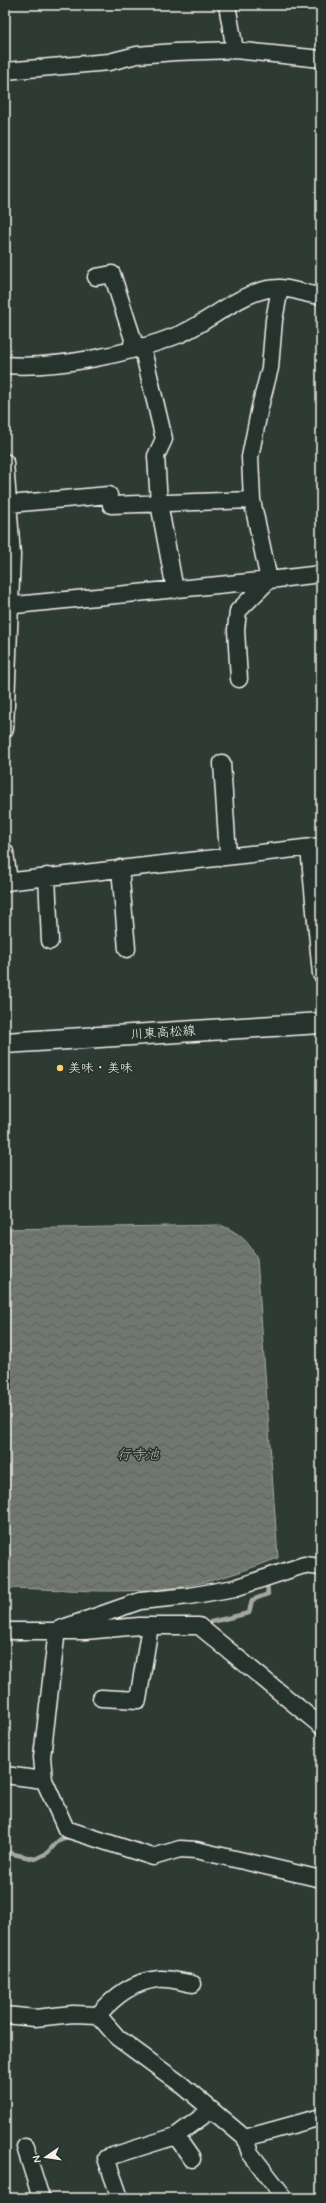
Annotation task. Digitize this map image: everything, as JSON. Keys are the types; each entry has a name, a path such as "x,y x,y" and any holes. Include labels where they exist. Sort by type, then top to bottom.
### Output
{"main road":[{"name":"川東高松線","path":"5,1043 321,1023"}],"street":[{"path":"227,5 235,50"},
{"path":"5,71 109,62 137,55 167,52 235,50 321,59"},
{"path":"96,277 112,274 137,347 164,439 156,456 159,503 175,590"},
{"path":"269,580 252,500 250,458 260,407 270,368 274,320 280,288"},
{"path":"5,365 23,366 73,361 137,347 178,335 254,293 280,288 321,296"},
{"path":"5,462 12,554 8,605 5,730"},
{"path":"9,504 109,494 111,505 252,500"},
{"path":"8,605 175,590 321,574"},
{"path":"239,679 236,630 238,611 269,580"},
{"path":"222,763 228,855"},
{"path":"5,852 7,882 228,855 315,847 321,974"},
{"path":"120,868 127,949"},
{"path":"47,876 50,941"},
{"path":"57,1630 140,1601 197,1595 235,1588 304,1565 321,1567"},
{"path":"101,1698 138,1700 150,1626"},
{"path":"5,1631 85,1631 150,1626 200,1626 321,1726"},
{"path":"57,1630 42,1757 44,1780 66,1829 153,1857 180,1849 196,1850 321,1879"},
{"path":"5,1775 44,1780"},
{"path":"98,2015 113,1998 133,1985 159,1979 193,1984"},
{"path":"5,2015 36,2018 73,2014 98,2015 118,2038 182,2085 245,2138 250,2153 286,2198"},
{"path":"120,2198 106,2158 176,2136 211,2110"},
{"path":"245,2138 321,2117"},
{"path":"176,2136 192,2159"},
{"path":"25,2147 41,2198"}],"water":[{"name":"行寺池","path":"220,1225 238,1234 250,1247 257,1258 278,1558 214,1580 181,1587 131,1591 5,1588 5,1229"}],"waterway":[{"path":"211,1622 249,1613 252,1600 268,1594 267,1583"},
{"path":"5,1852 35,1859 47,1853 63,1838 71,1838"}],"place":[{"name":"美味・美味","path":"60,1068"}]}
